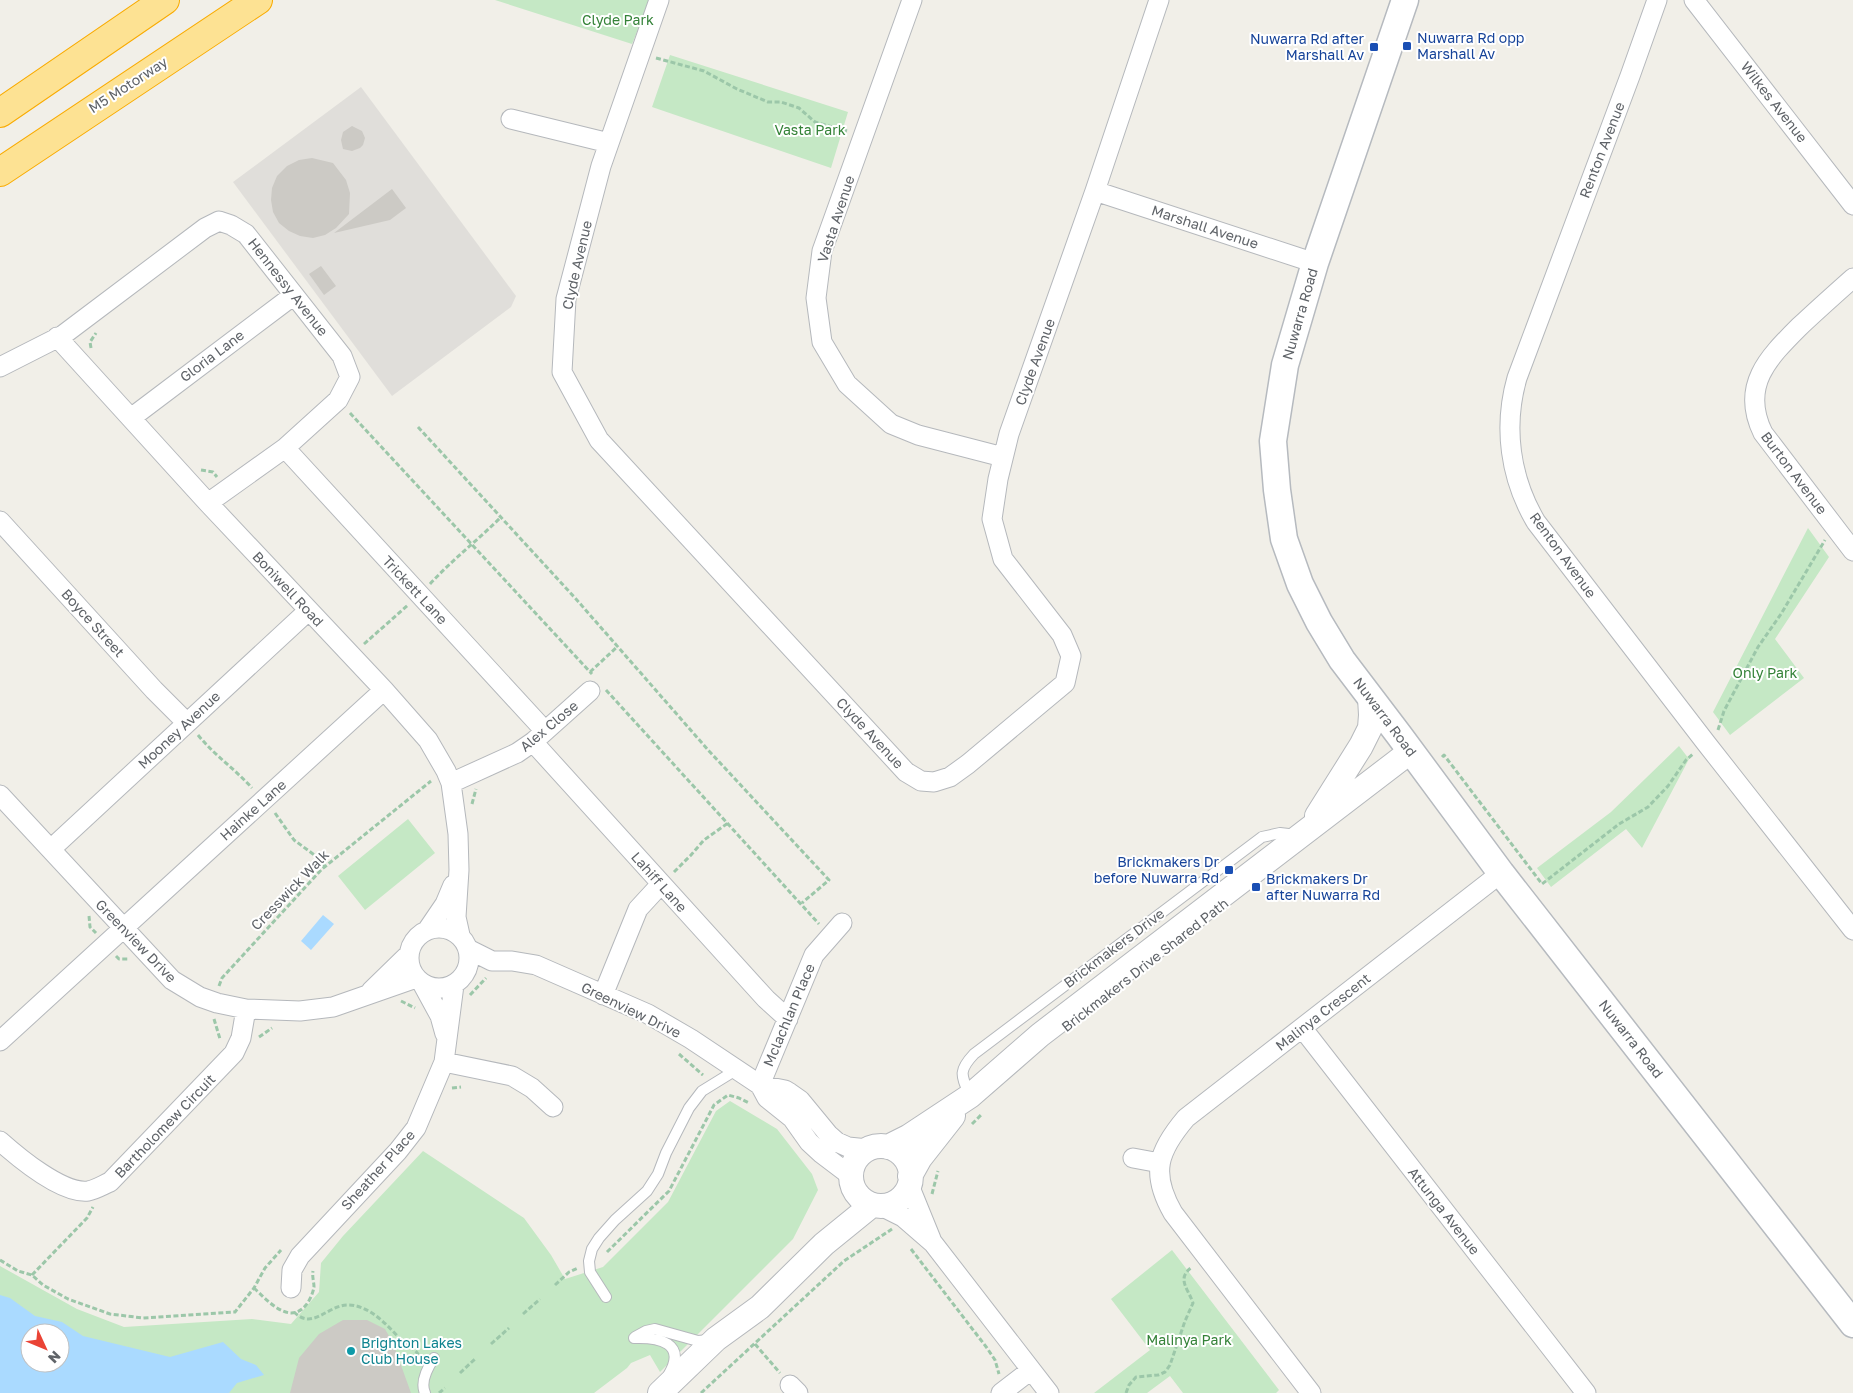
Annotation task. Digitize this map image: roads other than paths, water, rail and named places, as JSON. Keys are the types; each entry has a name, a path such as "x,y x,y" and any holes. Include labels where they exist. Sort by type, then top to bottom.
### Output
{"highway":[{"path":"0,113 166,0"},
{"name":"M5 Motorway","path":"0,172 258,0"}],"main road":[{"name":"Nuwarra Road","path":"1405,0 1315,262 1285,365 1274,441 1276,490 1284,539 1300,584 1319,622 1342,660 1501,873 1853,1324"}],"street":[{"name":"Clyde Avenue","path":"659,0 601,166 566,299 562,372 599,440 906,772 921,780 934,782 950,777 968,764 1066,683 1071,656 1062,635 1003,559 992,519 998,478 1012,425 1095,191 1159,0"},
{"name":"Vasta Avenue","path":"912,0 822,251 816,298 822,342 847,384 891,424 918,435 1003,457"},
{"name":"Renton Avenue","path":"1656,0 1630,76 1521,364 1512,399 1510,434 1516,477 1536,522 1853,930"},
{"name":"Wilkes Avenue","path":"1694,0 1853,205"},
{"path":"511,119 609,143"},
{"name":"Marshall Avenue","path":"1095,191 1315,262"},
{"name":"Hennessy Avenue","path":"0,367 63,335 205,228 219,221 231,225 246,234 342,356 350,377 338,400 285,448 208,503"},
{"name":"Burton Avenue","path":"1853,278 1823,304 1767,361 1756,383 1754,399 1757,418 1763,433 1853,551"},
{"name":"Gloria Lane","path":"131,418 294,295"},
{"name":"Boniwell Road","path":"57,337 428,740 448,777 458,834 460,870 456,917 464,942"},
{"name":"Trickett Lane","path":"285,448 539,737"},
{"name":"Boyce Street","path":"0,522 192,729"},
{"name":"Mooney Avenue","path":"51,849 192,729 308,611"},
{"name":"Alex Close","path":"448,777 517,753 539,737 590,682"},
{"name":"Hainke Lane","path":"123,929 384,690"},
{"path":"1304,832 1361,746 1370,728 1370,697"},
{"name":"Lahiff Lane","path":"539,737 661,884 766,999 788,1019"},
{"name":"Brickmakers Drive","path":"910,1180 929,1145 979,1101 1040,1035 1411,751"},
{"name":"Greenview Drive","path":"0,796 172,980 200,997 211,1009 308,1010 333,1007 369,994 419,981"},
{"name":"Boniwell Road","path":"428,929 445,904 460,870"},
{"name":"Malinya Crescent","path":"1311,1393 1173,1213 1164,1196 1159,1180 1160,1163 1166,1146 1174,1132 1186,1118 1501,873"},
{"path":"603,995 638,909 661,884"},
{"name":"Mclachlan Place","path":"760,1085 814,955 842,924"},
{"path":"445,928 464,942 470,957 460,979 438,989 419,981 409,963 409,954 415,939 428,929 445,928"},
{"path":"0,1042 123,929"},
{"name":"Greenview Drive","path":"464,942 492,969"},
{"name":"Greenview Drive","path":"369,994 409,954"},
{"name":"Greenview Drive","path":"460,979 512,961 536,966 657,1019 691,1039 760,1085 785,1090 800,1100 837,1142 848,1147 878,1148"},
{"name":"Sheather Place","path":"291,1288 292,1270 300,1256 398,1151 416,1128 444,1062 446,1040 460,979"},
{"name":"Sheather Place","path":"419,981 440,1018 446,1040"},
{"name":"Bartholomew Circuit","path":"0,1141 20,1158 66,1187 88,1191 110,1182 224,1065 241,1038 246,1009"},
{"name":"Attunga Avenue","path":"1302,1028 1586,1393"},
{"path":"444,1062 512,1076 532,1088 553,1107"},
{"name":"Greenview Drive","path":"760,1085 767,1098 792,1118 810,1142 851,1180"},
{"name":"Brickmakers Drive","path":"878,1148 908,1137 979,1101"},
{"path":"824,1244 851,1180 855,1160 878,1148 897,1151 909,1166 910,1180 932,1243"},
{"path":"1133,1158 1160,1163"},
{"path":"851,1180 856,1193 863,1200 903,1218 932,1243 1049,1393"},
{"path":"660,1393 716,1339 760,1307 824,1244 877,1205 890,1204 898,1200 905,1193 910,1180"},
{"path":"683,1393 729,1349 760,1307"},
{"path":"1000,1384 1031,1370"}],"lane":[{"path":"606,1297 590,1272 589,1261 592,1249 615,1220 648,1191 689,1108 702,1091 736,1070"},
{"path":"653,1393 667,1378 675,1361 675,1354 664,1341 656,1338 634,1338 646,1331 656,1329 698,1341 716,1339"},
{"path":"425,1393 423,1389 424,1379 434,1358"}],"water":[{"path":"323,915 334,924 311,950 301,941"},
{"path":"0,1295 10,1298 35,1316 64,1323 20,1323 20,1373 70,1373 70,1327 83,1336 170,1357 223,1342 241,1359 256,1365 264,1375 237,1383 229,1393 0,1393"}],"place":[{"name":"Nuwarra Rd opp Marshall Av","path":"1407,46"},
{"name":"Nuwarra Rd after Marshall Av","path":"1374,47"},
{"name":"Brickmakers Dr before Nuwarra Rd","path":"1229,870"},
{"name":"Brickmakers Dr after Nuwarra Rd","path":"1256,887"},
{"name":"Brighton Lakes Club House","path":"351,1351"}],"park label":[{"name":"Clyde Park","path":"618,20"},
{"name":"Vasta Park","path":"810,130"},
{"name":"Only Park","path":"1765,673"},
{"name":"Malinya Park","path":"1189,1340"}]}
